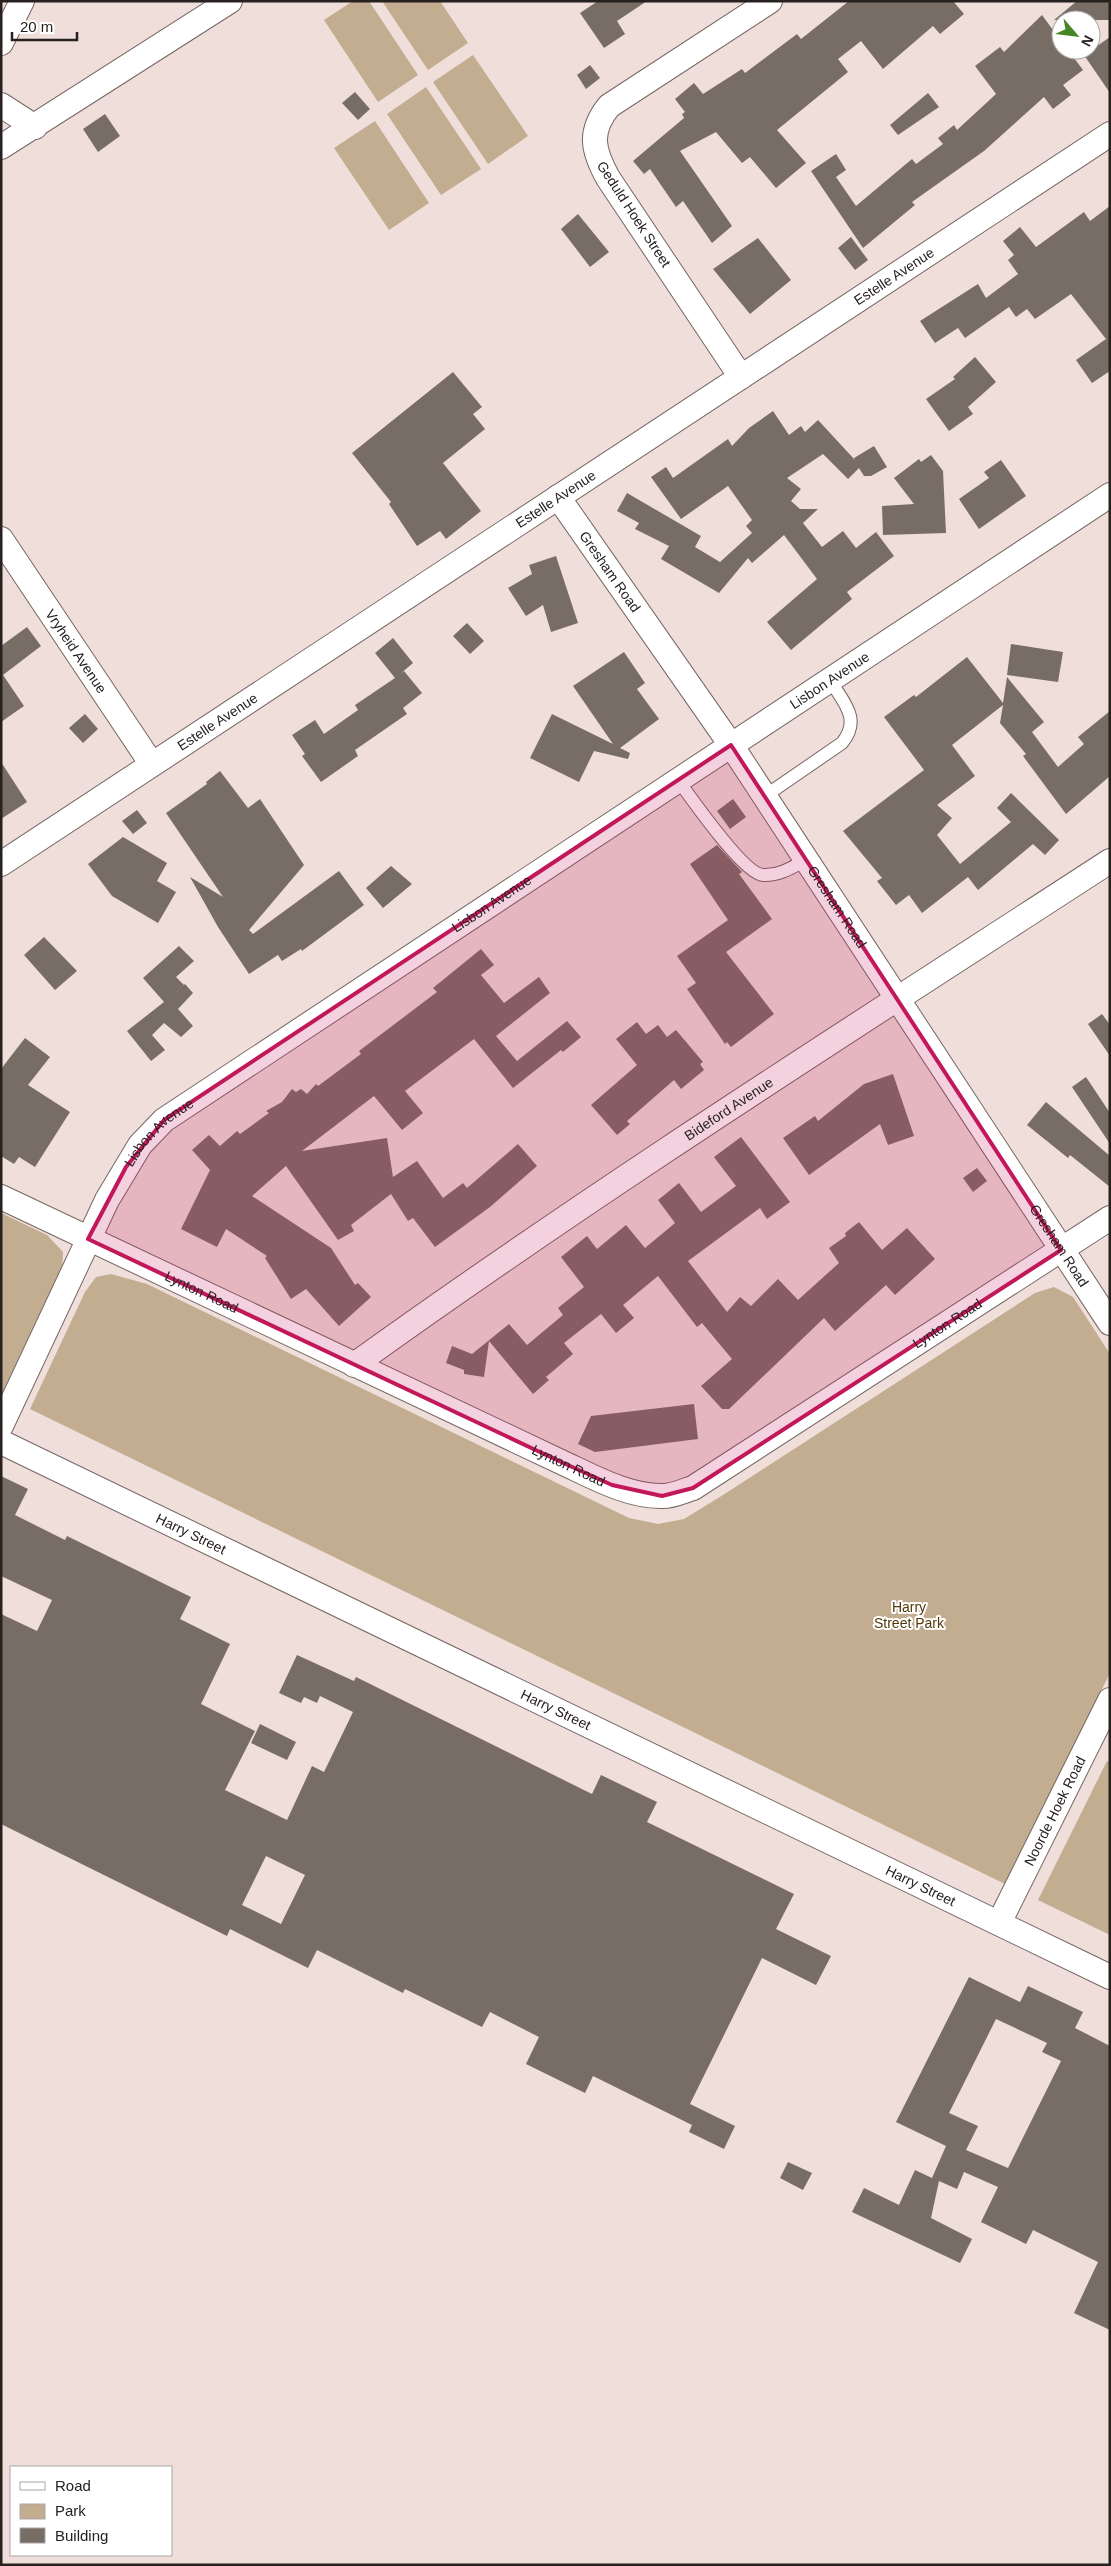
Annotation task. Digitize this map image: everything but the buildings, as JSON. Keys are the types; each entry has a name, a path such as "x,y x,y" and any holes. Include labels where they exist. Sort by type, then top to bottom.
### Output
{"street":[{"path":"1,44 22,1"},
{"path":"1,147 230,1"},
{"name":"Geduld Hoek Street","path":"741,377 608,178 597,156 594,138 599,121 609,106 770,1"},
{"path":"1,105 35,127"},
{"name":"Estelle Avenue","path":"1,864 151,763 1110,134"},
{"name":"Lisbon Avenue","path":"1,1426 107,1200 135,1152 150,1132 164,1120 1110,495"},
{"name":"Gresham Road","path":"558,497 731,745 1110,1323"},
{"name":"Vryheid Avenue","path":"1,539 151,763"},
{"name":"Bideford Avenue","path":"354,1365 456,1292 1110,861"},
{"name":"Lynton Road","path":"1,1197 612,1485 649,1496 672,1495 693,1488 1110,1218"},
{"name":"Harry Street","path":"1,1442 1110,1977"},
{"name":"Noorde Hoek Road","path":"999,1923 1110,1700"}],"lane":[{"path":"765,796 842,743 850,732 852,719 830,680"},
{"path":"678,780 716,831 754,872 763,875 783,872 806,860"}],"highlighted area":[{"path":"731,745 1061,1250 693,1488 662,1496 612,1485 88,1239 126,1167 164,1120"}],"green space":[{"path":"353,1 369,1 418,75 378,102 324,20"},
{"path":"382,1 440,1 468,43 428,70"},
{"path":"473,55 528,136 488,164 433,82"},
{"path":"426,87 481,169 441,195 387,114"},
{"path":"375,121 429,203 389,230 334,148"},
{"path":"1,1213 47,1235 63,1252 62,1270 1,1399"},
{"name":"Harry Street Park","path":"111,1274 147,1284 629,1518 658,1524 684,1519 1035,1293 1054,1287 1073,1297 1110,1354 1110,1673 1005,1884 30,1409 85,1292 96,1277"},
{"path":"1107,1761 1110,1762 1110,1935 1038,1900"}]}
